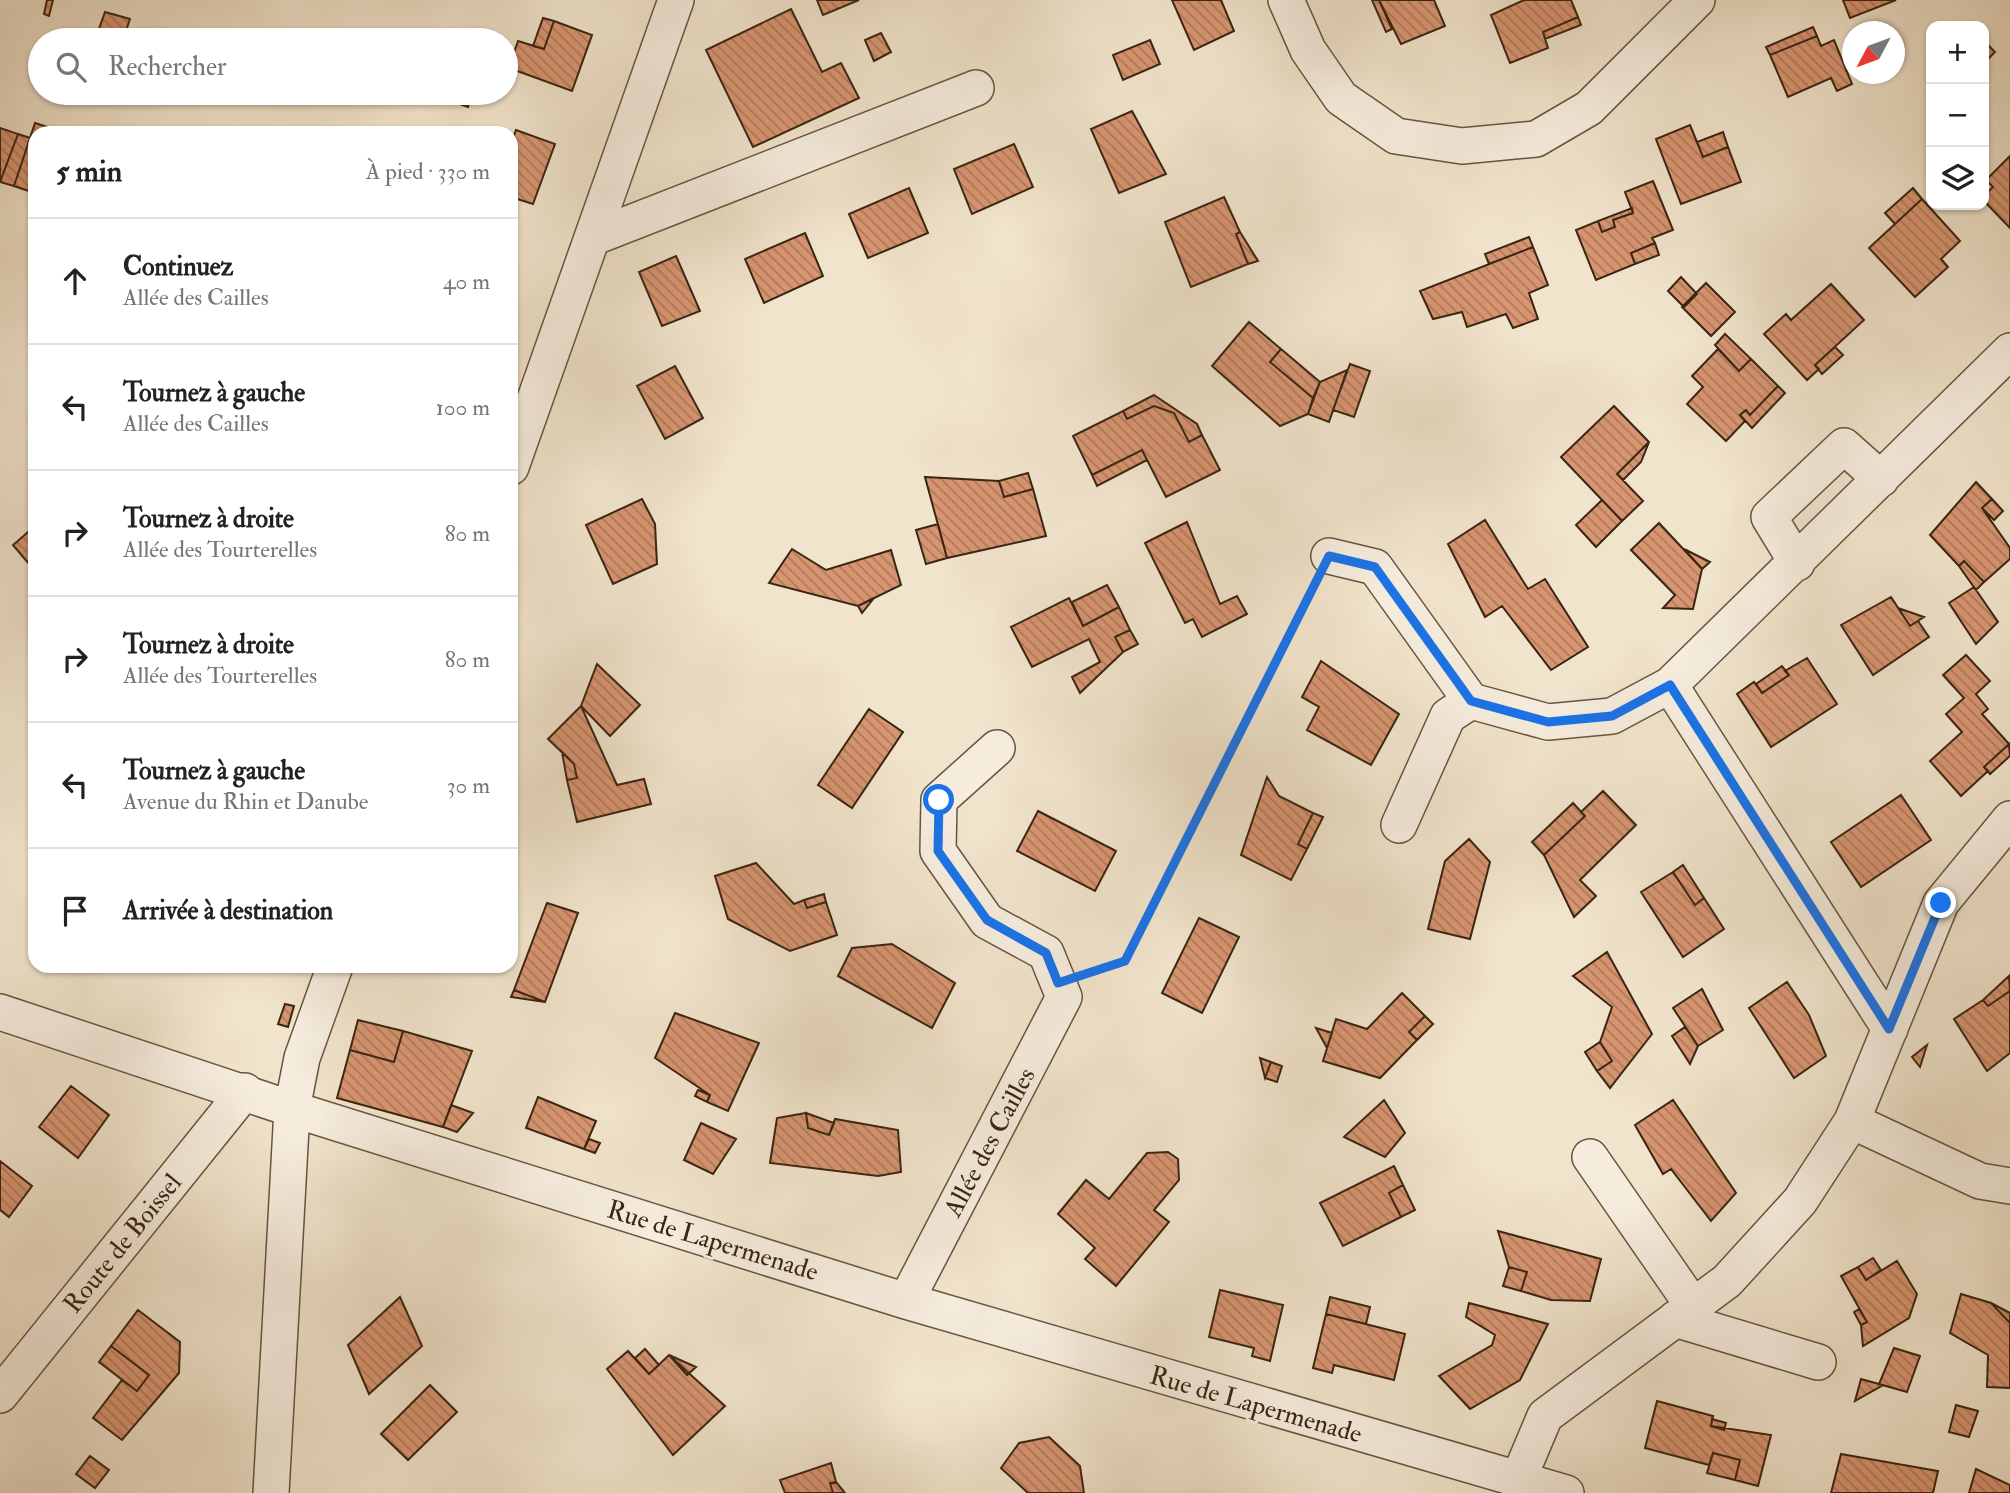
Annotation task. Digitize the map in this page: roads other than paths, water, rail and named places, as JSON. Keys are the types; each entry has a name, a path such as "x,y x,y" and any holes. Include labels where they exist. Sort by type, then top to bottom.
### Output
{"street":[{"path":"518,447 676,0"},
{"path":"1286,0 1308,50 1341,98 1396,136 1462,146 1536,139 1589,108 1697,0"},
{"path":"592,238 976,88"},
{"path":"1329,556 1375,567 1471,701 1548,722 1612,716 1670,685 2010,351"},
{"path":"1797,562 1769,517 1844,446 1881,479"},
{"path":"1670,685 1889,1029"},
{"path":"1399,825 1448,716 1471,701"},
{"name":"Allée des Cailles","path":"906,1301 1064,997 1046,953 987,920 938,851 939,800 998,748"},
{"path":"1503,1483 1545,1416 1727,1281 1800,1201 1852,1122 1941,903 2010,819"},
{"path":"271,1493 292,1109 302,1058 332,973"},
{"name":"Rue de Lapermenade","path":"0,1012 292,1109 906,1301 1503,1483 1566,1493"},
{"name":"Route de Boissel","path":"0,1395 244,1091"},
{"path":"1852,1122 1979,1181 2010,1186"},
{"path":"1590,1157 1684,1312 1818,1362"}]}
